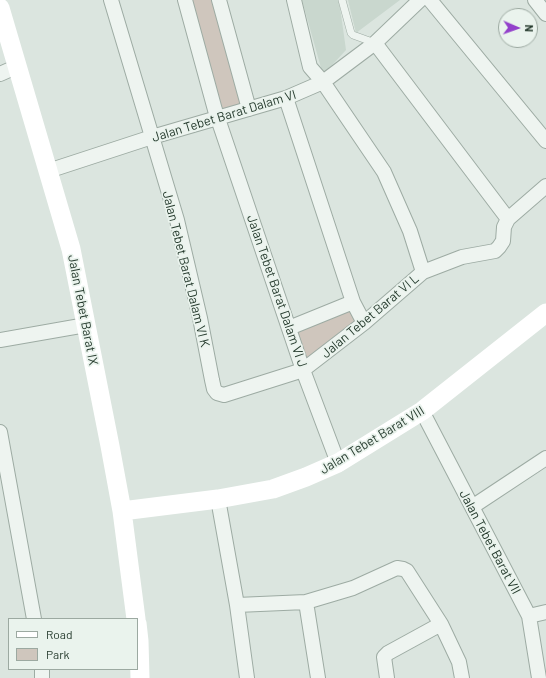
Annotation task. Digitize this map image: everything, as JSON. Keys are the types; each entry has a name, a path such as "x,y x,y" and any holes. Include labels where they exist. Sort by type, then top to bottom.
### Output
{"street":[{"name":"Jalan Tebet Barat Dalam VI K","path":"111,0 178,228 200,318 214,389 217,393 224,395 303,370"},
{"name":"Jalan Tebet Barat Dalam VI J","path":"185,0 218,118 303,370 338,463"},
{"path":"219,0 248,109"},
{"path":"294,0 310,67 323,82 384,172 408,226 423,272"},
{"name":"Jalan Tebet Barat Dalam VI","path":"48,171 286,98 323,82 375,43 420,0"},
{"path":"430,0 546,141"},
{"path":"535,0 546,14"},
{"name":"Jalan Tebet Barat IX","path":"0,8 70,249 122,511 136,618"},
{"path":"375,43 508,219 546,186"},
{"path":"0,74 18,66"},
{"path":"286,98 353,302 364,323"},
{"name":"Jalan Tebet Barat VI L","path":"303,370 364,323 423,272 462,257 495,251 503,241 504,227 508,219"},
{"path":"289,328 353,302"},
{"name":"Jalan Tebet Barat VIII","path":"122,511 218,500 273,489 338,463 422,411 546,313"},
{"path":"0,340 86,325"},
{"name":"Jalan Tebet Barat VII","path":"422,411 529,616 539,678"},
{"path":"0,433 34,618"},
{"path":"472,507 546,458"},
{"path":"218,500 237,605 247,678"},
{"path":"237,605 306,602 353,588 397,568 403,568 407,571 441,624 459,662 462,678"},
{"path":"306,602 318,678"},
{"path":"529,616 546,612"},
{"path":"387,678 384,657 388,652 441,624"},
{"path":"138,632 140,678"}],"lane":[{"path":"342,0 351,33 375,43"}],"shaded area":[{"path":"302,0 339,0 346,50 323,75"},
{"path":"348,0 400,0 356,33"}],"green space":[{"path":"191,0 213,0 243,105 223,111"},
{"path":"351,308 361,324 305,365 295,333"}]}
